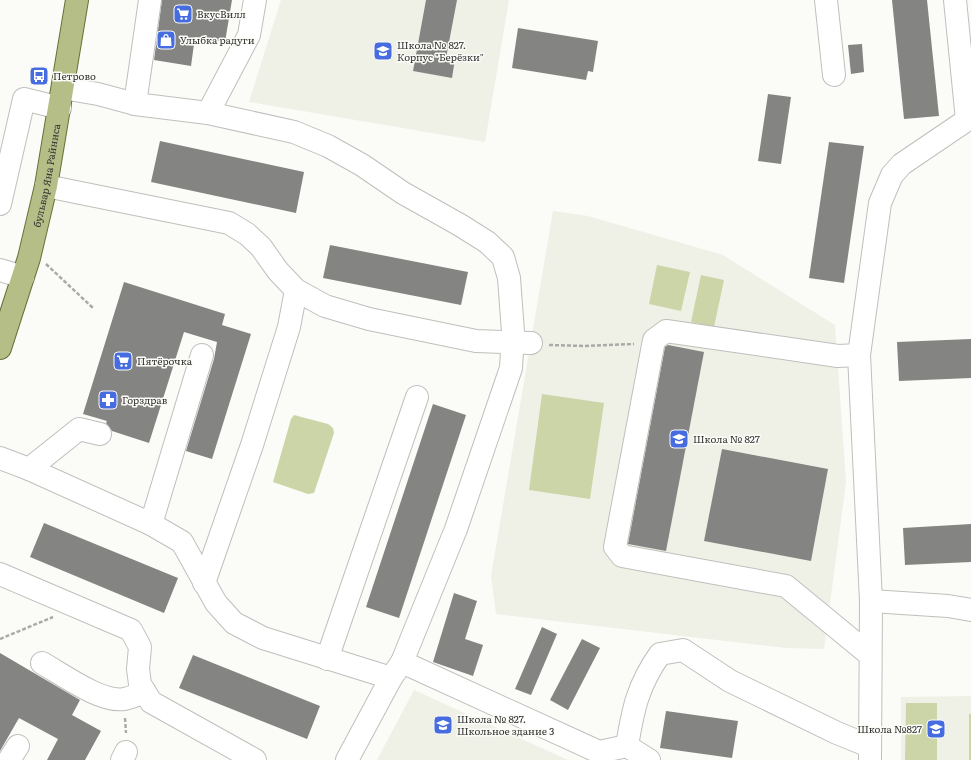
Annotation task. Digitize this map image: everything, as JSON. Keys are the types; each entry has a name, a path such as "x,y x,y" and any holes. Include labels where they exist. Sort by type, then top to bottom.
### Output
{"main road":[{"name":"бульвар Яна Райниса","path":"0,348 26,268 46,186 78,0"}],"lane":[{"path":"135,104 150,0"},
{"path":"208,113 249,35 255,0"},
{"path":"826,0 834,75"},
{"path":"870,753 871,601 859,355 880,203 892,175 902,164 967,120 955,0"},
{"path":"0,204 24,99 61,98 98,94 135,104 208,113 275,127 328,146 362,165 403,193 487,242 503,257 509,278 522,343 511,368 456,529 397,670 347,760"},
{"path":"46,186 229,223 247,234 260,247 278,271 296,290 325,306 369,319 476,341 522,343"},
{"path":"0,270 26,268"},
{"path":"204,583 252,445 284,342 296,290"},
{"path":"859,355 838,356 666,331 654,340 616,547 622,556 786,586 870,655"},
{"path":"151,524 202,355"},
{"path":"327,659 417,397"},
{"path":"29,469 79,429 100,434"},
{"path":"0,458 29,469 151,524 182,542 216,603 234,623 263,638 327,659 397,670 599,752 627,746 649,760"},
{"path":"0,574 131,630 140,647 138,669 140,684 151,702 255,760"},
{"path":"871,601 948,606 971,610"},
{"path":"627,746 634,706 646,674 660,654 683,650 730,680 837,733 870,753"},
{"path":"42,663 103,697 124,699 145,692"}],"path":[{"path":"26,268 49,264 93,308"},
{"path":"522,343 585,346 620,345 654,340"},
{"path":"0,639 78,608"},
{"path":"124,699 124,756"}],"shaded area":[{"name":"Школа № 827. Корпус \"Берёзки\"","path":"281,0 509,0 485,142 249,102"},
{"name":"Школа № 827","path":"553,211 588,216 723,255 835,325 846,482 824,649 786,648 496,614 491,576"},
{"name":"Школа № 827. Школьное здание 3","path":"414,690 568,760 377,760"},
{"name":"Школа №827","path":"971,696 971,760 901,760 901,697"}],"green space":[{"path":"657,265 690,272 681,311 649,304"},
{"path":"701,275 724,280 714,327 691,322"},
{"path":"542,394 604,403 590,499 529,490"},
{"path":"294,415 328,424 333,428 334,433 314,493 308,494 273,482 291,419"},
{"path":"906,703 937,703 937,760 905,760"},
{"path":"969,714 971,714 971,760 969,760"}],"building":[{"path":"162,0 232,0 225,42 195,37 191,66 154,60"},
{"path":"426,0 457,0 446,58 455,59 452,78 413,71"},
{"path":"892,0 927,0 939,116 904,119"},
{"path":"518,28 598,41 593,72 588,71 586,80 512,68"},
{"path":"862,44 864,72 851,74 848,45"},
{"path":"768,94 791,97 781,164 758,161"},
{"path":"160,141 304,172 296,213 151,182"},
{"path":"829,142 864,146 844,283 809,278"},
{"path":"330,245 468,272 461,305 323,278"},
{"path":"124,282 225,314 222,325 251,334 212,459 186,451 214,359 217,342 184,332 149,443 112,431 106,423 107,421 83,414"},
{"path":"971,339 971,378 899,381 897,342"},
{"path":"668,345 704,352 666,551 628,544 665,347"},
{"path":"433,404 466,415 399,618 366,607"},
{"path":"722,449 828,469 811,561 704,541"},
{"path":"44,523 178,578 164,613 30,557"},
{"path":"971,524 971,562 905,565 903,528"},
{"path":"454,593 477,601 465,639 483,645 473,676 433,662"},
{"path":"542,627 557,634 531,695 515,689"},
{"path":"582,639 600,648 568,710 550,700"},
{"path":"0,653 80,700 72,715 101,731 85,760 47,760 58,739 19,718 0,751"},
{"path":"193,655 320,706 307,739 179,688"},
{"path":"666,711 738,721 732,758 660,748"}],"place":[{"name":"ВкусВилл","path":"183,14"},
{"name":"Улыбка радуги","path":"166,40"},
{"name":"Школа № 827. Корпус \"Берёзки\"","path":"383,51"},
{"name":"Петрово","path":"39,76"},
{"name":"Пятёрочка","path":"123,361"},
{"name":"Горздрав","path":"108,400"},
{"name":"Школа № 827","path":"679,439"},
{"name":"Школа № 827. Школьное здание 3","path":"443,725"},
{"name":"Школа №827","path":"936,729"}]}
